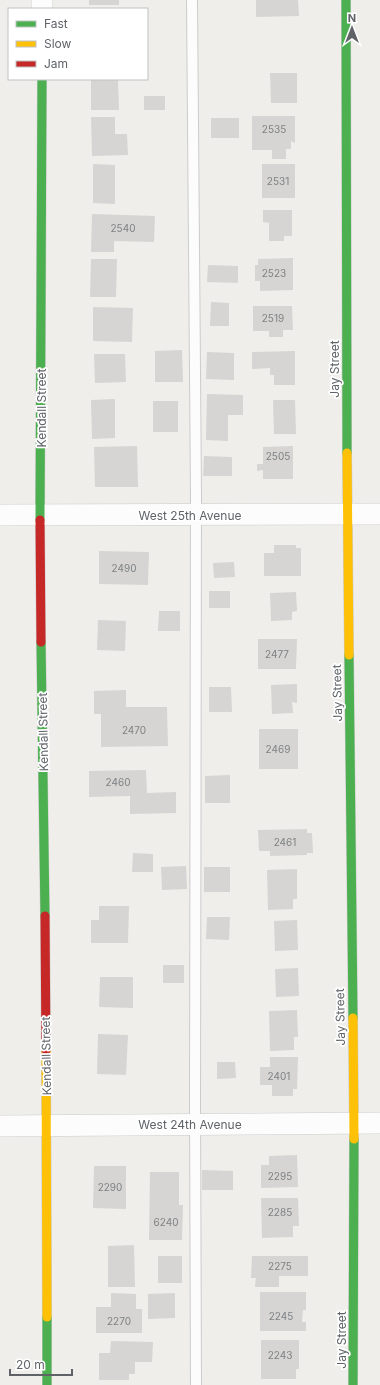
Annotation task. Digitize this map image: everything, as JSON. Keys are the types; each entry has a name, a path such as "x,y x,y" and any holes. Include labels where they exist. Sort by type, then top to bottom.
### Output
{"street":[{"name":"Jay Street","path":"346,0 347,514 354,1122 353,1385"},
{"name":"Kendall Street","path":"42,80 40,515 47,1125 47,1385"},
{"name":"West 25th Avenue","path":"0,515 380,514"},
{"name":"West 24th Avenue","path":"0,1126 195,1123 380,1123"}],"lane":[{"path":"192,0 196,515 196,1385"}],"building":[{"path":"89,0 119,0 119,5 89,5"},
{"path":"256,0 298,0 299,16 256,17"},
{"path":"270,73 297,73 297,103 271,103"},
{"path":"91,80 118,80 119,110 91,110"},
{"path":"144,96 165,96 165,110 144,110"},
{"path":"252,116 295,116 295,143 291,141 291,149 286,149 286,159 272,159 272,150 252,150"},
{"path":"91,117 115,117 115,134 127,134 128,155 92,156"},
{"path":"211,118 239,118 239,138 211,138"},
{"path":"93,164 115,165 115,204 93,203"},
{"path":"262,164 295,164 295,198 262,198"},
{"path":"263,210 292,210 292,236 284,236 284,241 269,241 269,223 263,222"},
{"path":"92,214 155,216 154,242 114,241 114,252 91,252"},
{"path":"293,258 293,290 260,291 260,281 255,281 255,265 258,265 258,259"},
{"path":"91,259 117,259 116,297 90,297"},
{"path":"208,265 238,266 238,283 207,282"},
{"path":"211,302 229,303 229,326 210,326"},
{"path":"253,306 292,306 293,330 283,330 283,337 269,337 269,331 253,331"},
{"path":"93,307 133,308 132,342 93,341"},
{"path":"182,350 183,382 155,382 155,351"},
{"path":"295,351 295,385 274,385 274,375 270,375 270,368 252,369 252,352"},
{"path":"207,352 234,353 234,380 206,379"},
{"path":"94,354 125,354 126,382 95,383"},
{"path":"207,394 243,395 243,415 228,415 228,441 206,440"},
{"path":"115,399 115,438 92,439 91,400"},
{"path":"273,400 295,400 296,434 274,434"},
{"path":"153,401 178,401 178,432 153,432"},
{"path":"137,446 138,487 95,487 94,447"},
{"path":"293,446 293,479 263,479 263,470 257,471 257,464 263,464 263,447"},
{"path":"204,456 232,457 232,476 203,476"},
{"path":"274,545 296,545 296,548 301,548 301,576 264,576 264,553 274,553"},
{"path":"99,551 149,552 148,585 99,584"},
{"path":"234,562 235,577 214,578 213,563"},
{"path":"209,591 230,591 230,608 209,608"},
{"path":"296,592 297,611 292,612 292,620 271,621 270,593"},
{"path":"159,611 180,611 180,631 158,631"},
{"path":"98,620 126,621 125,651 97,650"},
{"path":"258,639 297,639 296,669 258,669"},
{"path":"297,684 297,703 292,702 293,713 272,714 271,685"},
{"path":"209,687 231,687 232,712 209,712"},
{"path":"126,690 126,707 167,707 168,746 101,747 101,714 94,714 94,691"},
{"path":"259,729 298,729 298,769 259,769"},
{"path":"146,770 147,793 176,792 176,813 130,814 130,796 89,797 89,771"},
{"path":"230,775 230,803 205,803 205,776"},
{"path":"307,829 307,833 312,833 313,853 307,853 307,855 270,856 270,851 259,851 258,830"},
{"path":"133,853 153,854 153,872 132,872"},
{"path":"186,866 187,889 162,890 161,867"},
{"path":"204,867 230,867 230,892 204,892"},
{"path":"297,869 297,899 293,899 293,909 268,910 267,870"},
{"path":"99,906 129,906 128,943 91,943 91,920 99,920"},
{"path":"207,917 230,917 229,940 206,939"},
{"path":"297,920 298,950 275,951 274,921"},
{"path":"163,965 184,965 184,983 163,983"},
{"path":"298,968 299,996 276,997 275,969"},
{"path":"100,977 133,977 133,1008 99,1007"},
{"path":"297,1010 298,1037 294,1037 294,1050 270,1051 269,1011"},
{"path":"98,1034 128,1035 126,1075 97,1074"},
{"path":"270,1057 298,1057 297,1089 293,1089 293,1096 272,1096 272,1085 260,1085 260,1067 270,1067"},
{"path":"217,1062 235,1062 236,1078 217,1079"},
{"path":"297,1155 298,1187 261,1188 261,1165 269,1165 269,1156"},
{"path":"94,1166 126,1166 126,1209 93,1208"},
{"path":"202,1170 233,1171 233,1190 202,1190"},
{"path":"150,1172 179,1172 179,1205 183,1205 182,1240 149,1240"},
{"path":"261,1198 298,1198 299,1226 293,1226 293,1237 262,1238"},
{"path":"134,1245 135,1287 108,1287 108,1246"},
{"path":"158,1256 182,1256 182,1283 158,1283"},
{"path":"252,1256 308,1256 308,1276 279,1276 279,1287 255,1287 256,1278 251,1278"},
{"path":"260,1292 306,1292 306,1310 303,1310 302,1322 306,1322 306,1331 260,1331"},
{"path":"111,1293 136,1294 136,1309 142,1309 142,1333 96,1333 96,1307 111,1307"},
{"path":"175,1293 175,1318 148,1319 148,1294"},
{"path":"261,1340 299,1340 299,1369 296,1369 296,1379 261,1379"},
{"path":"111,1341 153,1342 152,1362 135,1362 135,1374 129,1374 129,1380 99,1380 99,1353 110,1353"}],"traffic: fast":[{"path":"346,0 347,453"},
{"path":"40,520 42,80"},
{"path":"41,642 45,916"},
{"path":"349,655 353,1018"},
{"path":"353,1385 354,1139"},
{"path":"47,1317 47,1385"}],"traffic: slow":[{"path":"347,453 349,655"},
{"path":"353,1018 354,1139"},
{"path":"46,1050 47,1317"}],"traffic: jam":[{"path":"40,520 41,642"},
{"path":"45,916 46,1050"}]}
